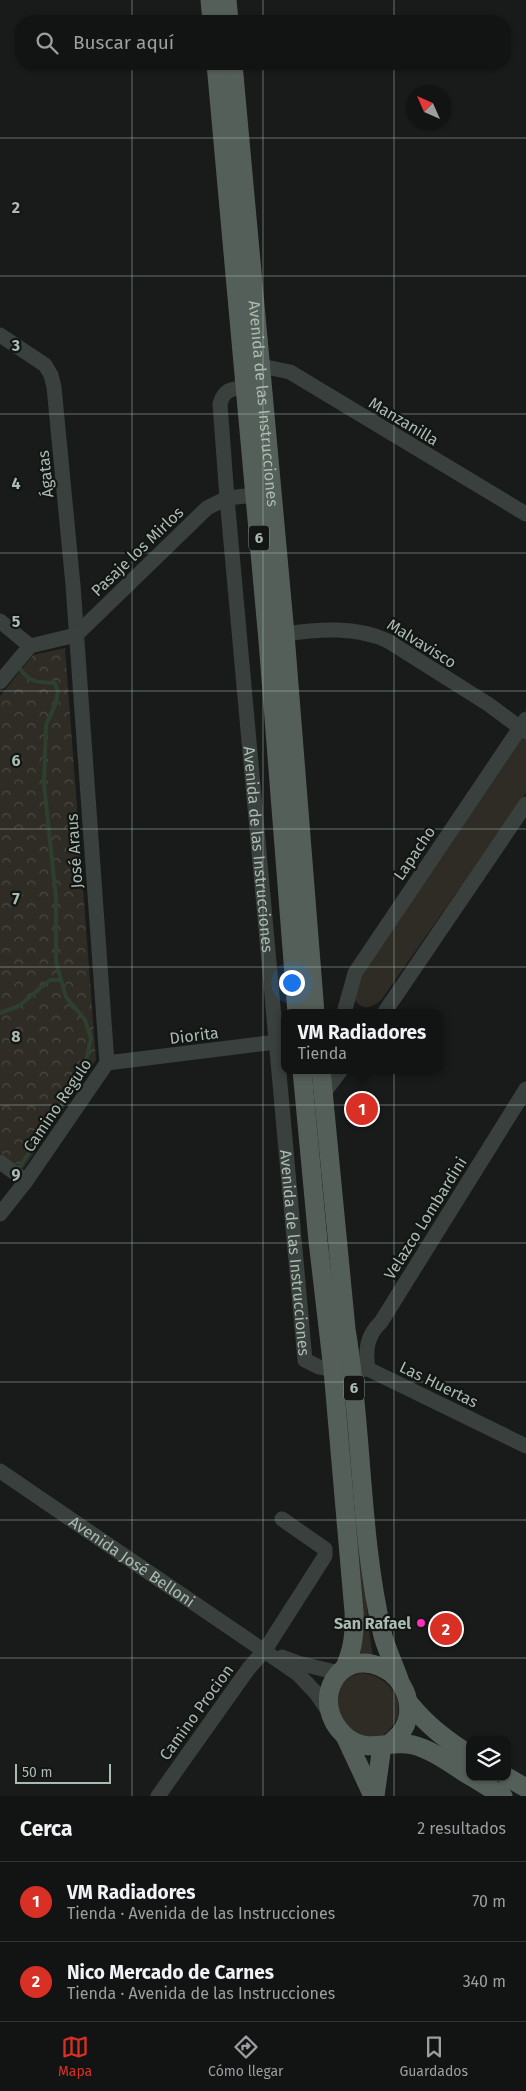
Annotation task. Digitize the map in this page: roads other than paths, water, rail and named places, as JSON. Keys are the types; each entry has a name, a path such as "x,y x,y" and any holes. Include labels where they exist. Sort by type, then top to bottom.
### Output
{"main road":[{"path":"210,0 211,15"},
{"path":"227,0 228,15"},
{"name":"Avenida de las Instrucciones","path":"217,70 246,387 296,1009"},
{"name":"Avenida de las Instrucciones","path":"234,70 285,634 315,1009"},
{"name":"Avenida de las Instrucciones","path":"302,1074 318,1241 333,1370 355,1631 352,1653 342,1671 333,1680 328,1699 331,1716"},
{"name":"6","path":"321,1074 346,1329 360,1369 367,1535 384,1636 404,1691"},
{"name":"Avenida José Belloni","path":"342,1671 359,1664 376,1664 389,1670 425,1722 443,1738 466,1752"},
{"path":"374,1796 386,1745 400,1734 408,1714 404,1691"},
{"name":"Avenida José Belloni","path":"331,1716 345,1736"},
{"path":"345,1736 358,1744 414,1746 434,1755 466,1774"},
{"path":"345,1736 374,1796"},
{"path":"511,1779 526,1788"},
{"path":"478,1781 503,1796"}],"street":[{"name":"Ágatas","path":"0,335 45,365 51,375 54,387 73,585 76,636"},
{"name":"Manzanilla","path":"261,366 290,372 526,514"},
{"name":"Avenida de las Instrucciones","path":"246,387 229,389 223,395 220,404 227,498 281,1055"},
{"path":"227,498 255,496"},
{"name":"Pasaje los Mirlos","path":"76,636 207,508 227,498"},
{"path":"0,621 30,646"},
{"name":"Malvavisco","path":"285,634 306,631 360,631 374,634 388,640 524,726"},
{"path":"0,682 30,646 76,636"},
{"name":"José Araus","path":"76,636 107,1063"},
{"name":"Lapacho","path":"346,1009 355,973 524,726"},
{"path":"387,1009 526,804"},
{"name":"Diorita","path":"107,1063 280,1042"},
{"name":"Camino Regulo","path":"0,1214 26,1181 107,1063"},
{"name":"Avenida de las Instrucciones","path":"283,1074 305,1360 319,1367 333,1370"},
{"path":"323,1094 338,1074"},
{"name":"Velazco Lombardini","path":"360,1369 366,1346 374,1329 526,1088"},
{"path":"0,1162 26,1181"},
{"name":"Las Huertas","path":"333,1370 360,1369 526,1446"},
{"name":"Avenida José Belloni","path":"0,1471 298,1674 316,1693 331,1716"},
{"name":"Camino Procion","path":"158,1796 249,1668 264,1650 325,1556 325,1549 282,1519"},
{"name":"Avenida José Belloni","path":"264,1650 298,1663 342,1671"}],"waterway":[{"path":"18,666 30,679 55,683 58,692 55,705 46,725 44,784 56,898 56,962 66,997 85,1020 91,1038 84,1071 18,1169"},
{"path":"0,1013 19,1006 50,980 61,980"}],"place":[{"name":"VM Radiadores","path":"362,1109"},
{"name":"San Rafael","path":"421,1623"},
{"name":"Nico Mercado de Carnes","path":"446,1629"}]}
